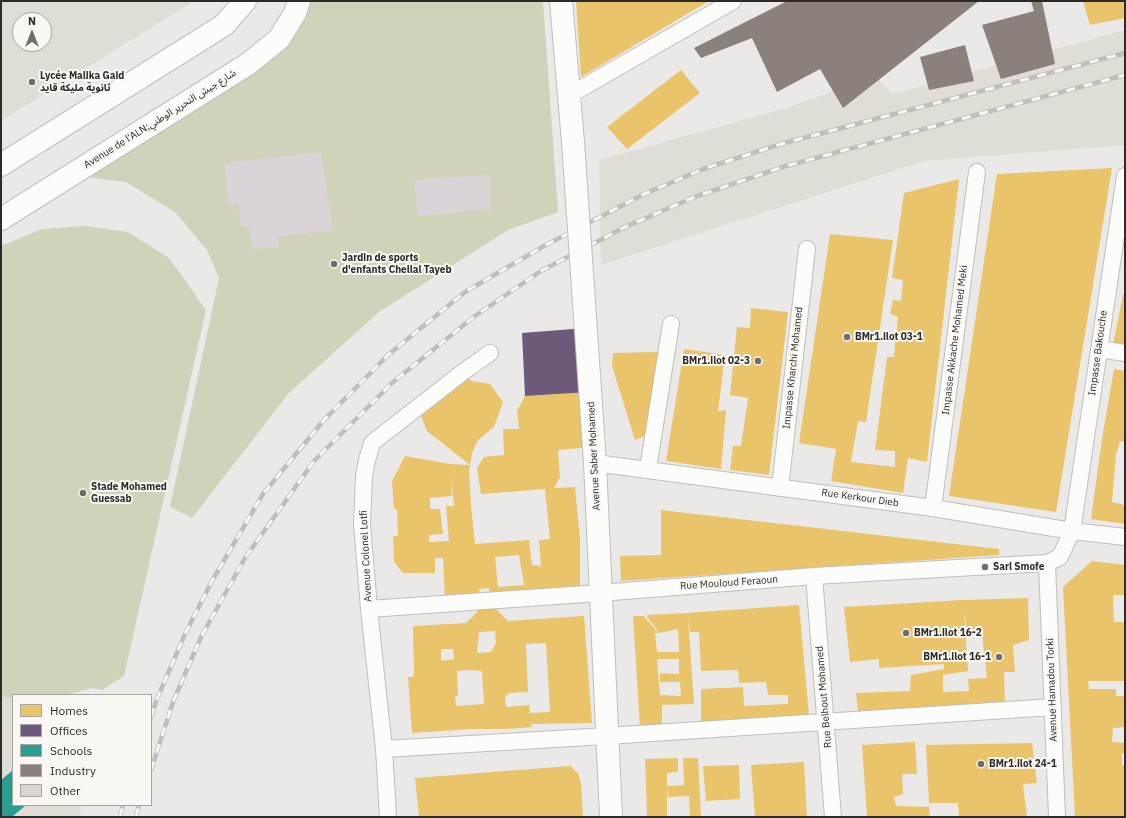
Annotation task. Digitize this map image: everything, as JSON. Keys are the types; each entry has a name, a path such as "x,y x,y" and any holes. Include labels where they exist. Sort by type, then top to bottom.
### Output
{"street":[{"path":"1,166 224,25 245,1"},
{"name":"Avenue de l'ALN;شارع جيش التحرير الوطني","path":"1,219 248,64 279,39 295,13 299,1"},
{"name":"Avenue Saber Mohamed","path":"561,1 573,142 595,463 611,817"},
{"path":"568,96 733,1"},
{"name":"Impasse Akkache Mohamed Meki","path":"933,508 977,172"},
{"name":"Impasse Bakouche","path":"1072,531 1125,176"},
{"name":"Impasse Kharchi Mohamed","path":"780,488 806,249"},
{"path":"648,469 671,324"},
{"path":"1099,350 1125,353"},
{"name":"Avenue Colonel Lotfi","path":"388,817 384,749 369,609 362,524 364,476 367,460 372,443 463,372 490,353"},
{"name":"Rue Kerkour Dieb","path":"595,463 933,508 1072,531 1125,537"},
{"path":"1047,562 1060,556 1072,531"},
{"name":"Rue Mouloud Feraoun","path":"369,609 814,576 1047,562"},
{"name":"Avenue Hamadou Torki","path":"1047,562 1057,817"},
{"name":"Rue Belhout Mohamed","path":"814,576 834,817"},
{"path":"384,749 826,722 1053,706"}],"shaded area":[{"name":"Lycée Malika Gaid ثانوية مليكة قايد","path":"1,1 194,1 1,121"},
{"path":"1125,30 1125,145 924,161 601,265 599,160 790,107 875,75 892,94"},
{"path":"1,696 12,699 12,806 81,806 80,817 1,817"}],"green space":[{"name":"Jardin de sports d'enfants Chellal Tayeb","path":"307,1 543,1 558,212 508,230 379,312 289,393 192,518 170,507 219,278 207,250 175,212 126,182 86,177 276,57 301,20"},
{"name":"Stade Mohamed Guessab","path":"85,226 128,232 169,258 206,310 124,676 102,690 92,688 70,694 12,694 12,699 1,696 1,246 42,229"}],"building: Homes":[{"path":"576,1 709,1 581,77"},
{"path":"882,1 916,1 856,38 849,20"},
{"path":"1083,1 1125,1 1125,18 1090,25"},
{"path":"681,70 700,93 627,149 607,127"},
{"path":"1112,168 1056,512 949,496 997,174"},
{"name":"BMr1.ilot 03-1","path":"959,179 927,462 908,458 903,493 831,481 836,449 799,443 830,234 893,240 866,422 858,421 851,462 895,467 895,451 875,450 887,357 894,357 898,317 890,314 893,300 901,301 903,280 892,278 904,193"},
{"path":"1123,295 1125,295 1125,345 1113,344"},
{"name":"BMr1.ilot 02-3","path":"751,308 788,312 769,475 730,470 733,446 741,446 748,398 730,395 737,327 750,328"},
{"path":"684,349 725,355 718,411 726,410 721,469 666,461"},
{"path":"658,352 645,436 635,440 612,366 613,353"},
{"path":"1114,369 1125,371 1125,442 1120,441 1116,455 1112,502 1125,505 1125,524 1091,519 1102,439"},
{"path":"464,375 472,381 490,384 503,402 494,427 478,440 472,453 470,465 427,431 418,408"},
{"path":"590,392 594,447 558,450 560,477 554,488 575,487 580,539 580,590 490,598 489,588 479,589 480,596 445,599 443,558 435,558 435,573 403,573 394,562 393,536 398,536 397,509 394,509 392,481 405,456 450,464 470,465 471,505 475,544 529,540 532,565 541,566 539,540 550,539 545,489 481,494 477,468 484,457 504,455 503,429 519,429 517,411 525,396","holes":["451,475 454,506 446,506 449,541 429,542 429,535 443,534 440,509 430,509 430,498 452,496","519,555 524,585 498,587 495,557"]},
{"path":"661,510 999,549 999,555 621,581 620,556 661,555"},
{"path":"1092,561 1125,565 1125,595 1113,595 1114,622 1125,622 1125,679 1124,681 1088,681 1089,689 1116,689 1116,696 1125,696 1125,727 1113,728 1112,742 1125,743 1125,753 1122,753 1122,766 1125,765 1125,817 1075,817 1063,587"},
{"path":"1028,598 1029,640 1013,645 1015,672 1004,672 1005,704 858,712 856,693 910,691 911,675 944,669 944,664 879,668 879,659 850,662 844,607","holes":["964,611 967,632 982,634 987,678 968,679 969,691 943,692 943,675 968,671"]},
{"path":"488,601 508,621 584,616 592,723 531,724 532,727 507,729 472,729 412,733 408,677 413,677 414,674 413,626 466,623","holes":["495,631 496,643 491,652 477,653 479,632","546,643 550,712 530,713 529,705 506,707 505,696 510,693 528,692 526,644","441,649 453,649 454,659 441,661","457,671 482,671 484,704 456,706 455,696 458,696"]},
{"path":"799,605 809,715 701,724 701,689 743,687 744,706 788,704 788,695 768,695 766,682 739,683 738,670 701,671 699,632 690,632 688,616 694,704 662,705 662,727 640,728 633,616 644,616 658,633 655,633 657,652 679,652 678,629 659,633 646,615","holes":["657,659 679,659 679,674 660,673 660,682 680,682 681,696 660,695"]},
{"path":"915,742 917,774 902,774 903,794 894,797 896,806 929,807 930,817 867,817 862,745"},
{"name":"BMr1.ilot 24-1","path":"1032,743 1037,783 1023,784 1027,817 959,817 958,803 929,803 926,745"},
{"path":"678,758 678,772 667,773 667,817 647,817 645,759"},
{"path":"683,758 698,758 701,817 690,817 689,796 668,797 667,786 684,785"},
{"path":"804,762 807,817 755,817 751,765"},
{"path":"739,765 740,799 706,801 703,766"},
{"path":"570,766 578,773 581,784 583,817 419,817 415,778"}],"building: Offices":[{"path":"586,328 590,392 525,396 522,333"}],"building: Schools":[{"path":"12,771 12,806 25,806 12,817 1,817 1,780"}],"building: Industry":[{"path":"787,1 979,1 843,108 820,69 777,92 752,38 701,58 694,48"},
{"path":"1031,1 1042,1 1055,64 1001,79 982,25 1034,11"},
{"path":"965,45 974,81 929,90 920,57"}],"building: Other":[{"path":"321,152 333,230 279,237 278,247 252,249 250,227 241,227 238,202 228,204 225,163"},
{"path":"490,175 491,209 418,216 414,180"}],"railway":[{"path":"152,714 185,634 212,581 263,494 324,420 388,355 465,292 544,246 644,194 703,169 781,144 1125,53"},
{"path":"152,767 173,702 201,637 245,558 314,461 393,382 475,316 541,271 625,227 697,196 786,166 1125,75"},
{"path":"120,817 123,806"},
{"path":"136,817 139,806"}],"place":[{"name":"Lycée Malika Gaid ثانوية مليكة قايد","path":"32,82"},
{"name":"Jardin de sports d'enfants Chellal Tayeb","path":"334,264"},
{"name":"BMr1.ilot 03-1","path":"847,337"},
{"name":"BMr1.ilot 02-3","path":"758,361"},
{"name":"Stade Mohamed Guessab","path":"83,493"},
{"name":"Sarl Smofe","path":"985,567"},
{"name":"BMr1.ilot 16-2","path":"906,633"},
{"name":"BMr1.ilot 16-1","path":"999,657"},
{"name":"BMr1.ilot 24-1","path":"981,764"}]}
